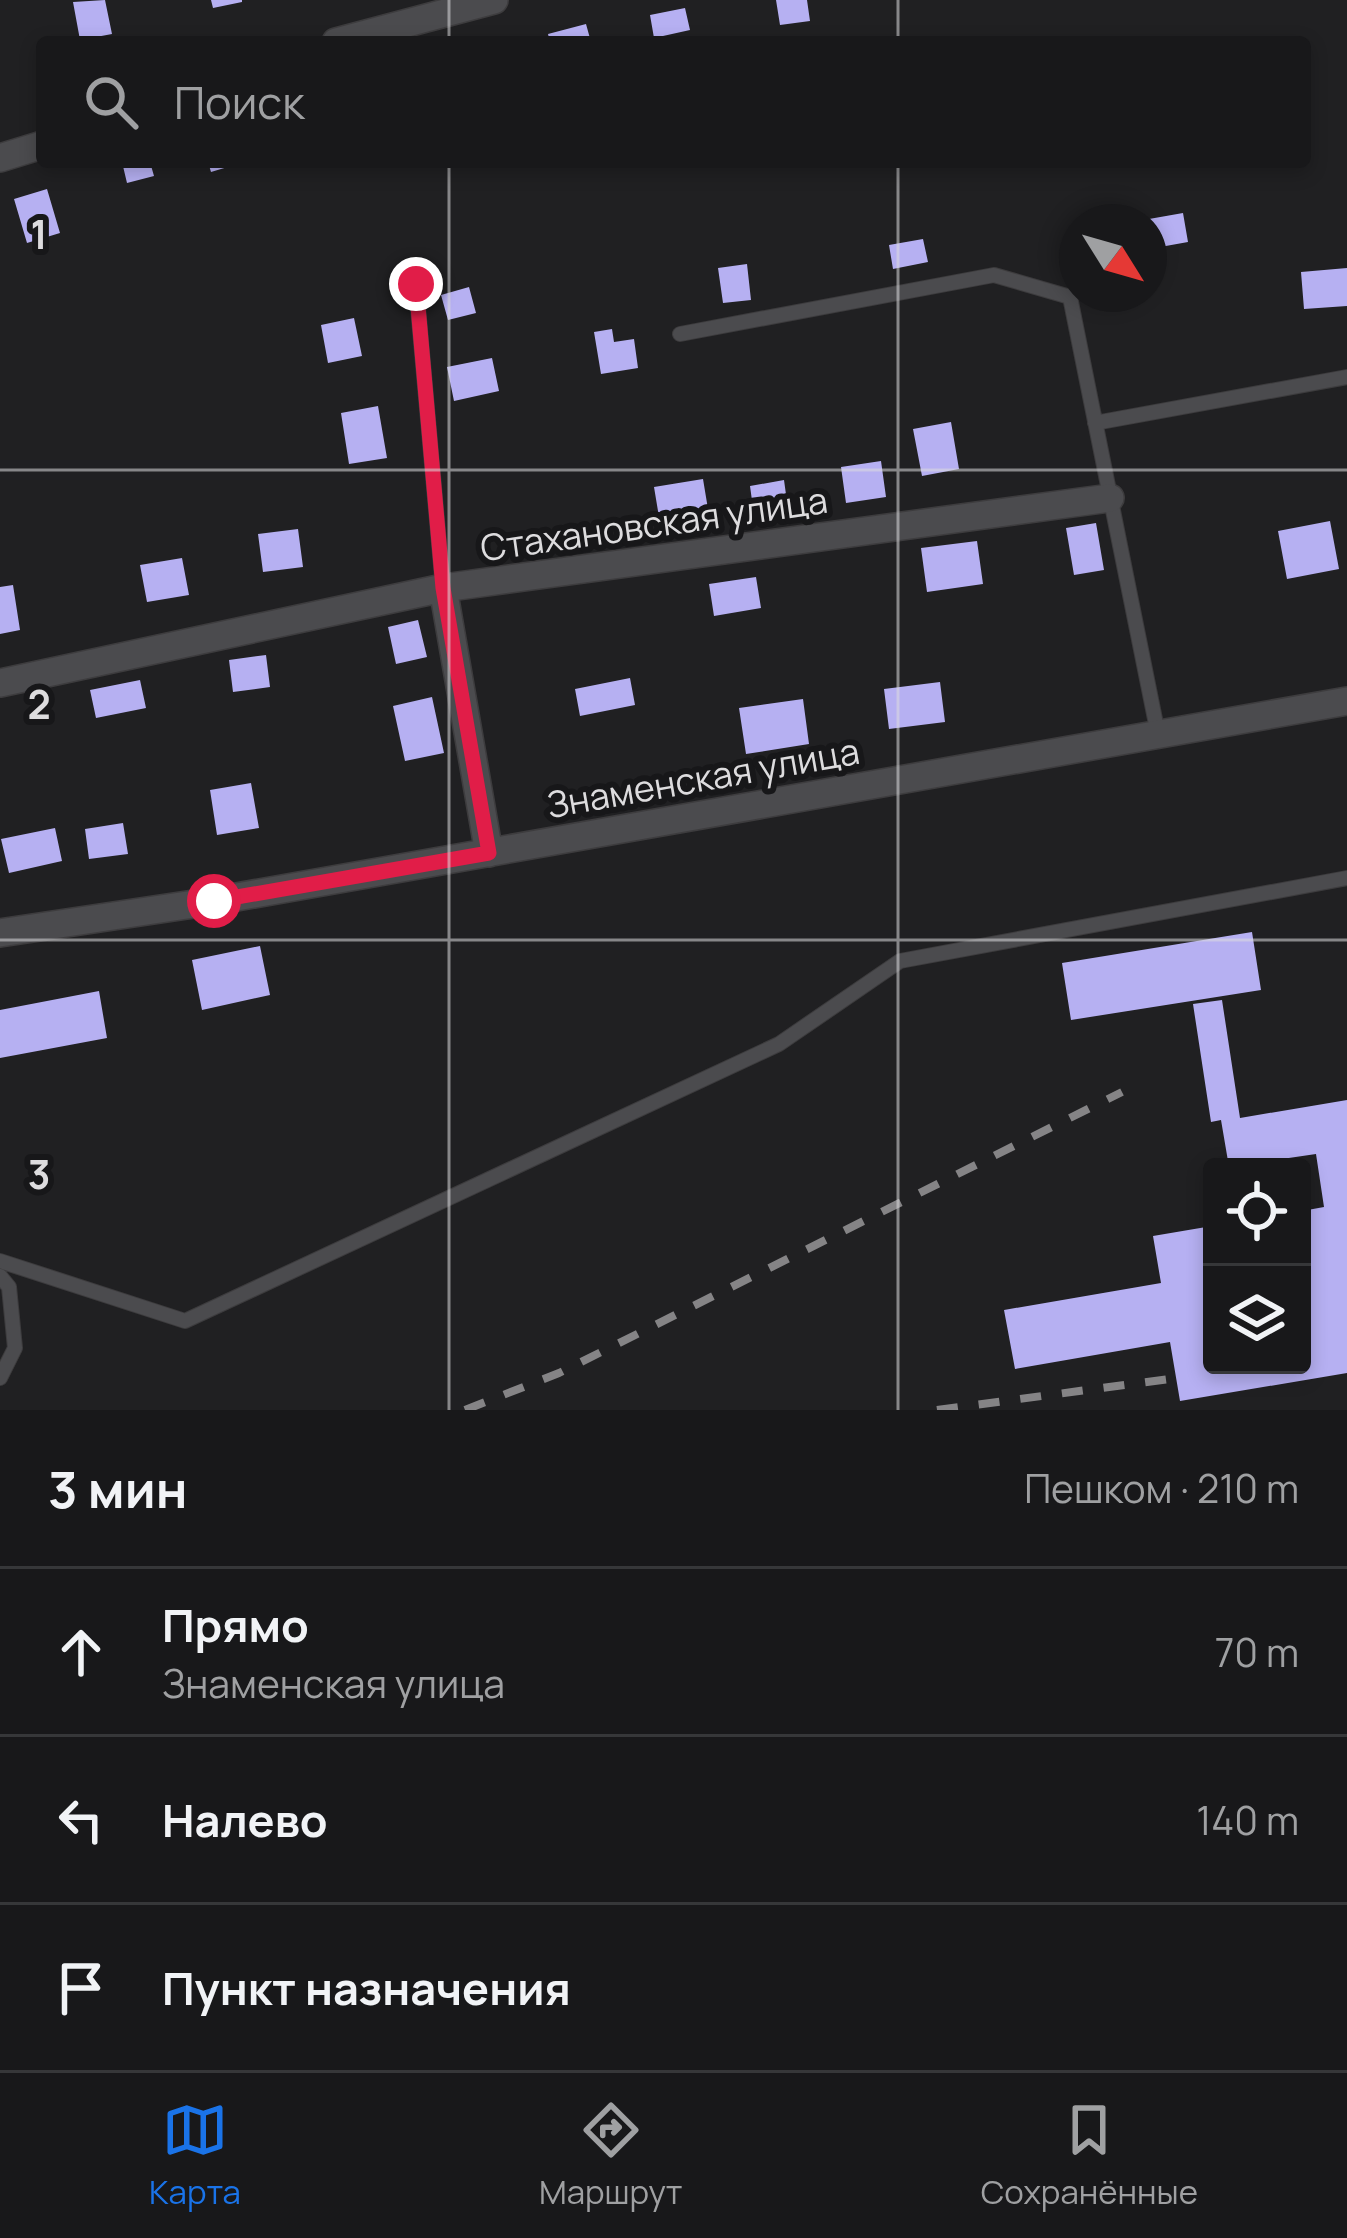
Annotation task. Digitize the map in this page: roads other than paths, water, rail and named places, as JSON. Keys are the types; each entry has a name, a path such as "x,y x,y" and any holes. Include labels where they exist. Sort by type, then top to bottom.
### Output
{"street":[{"path":"352,36 425,8 494,0"},
{"path":"0,158 36,147"},
{"name":"Стахановская улица","path":"0,683 443,588 1111,498"},
{"path":"443,588 489,853"},
{"name":"Знаменская улица","path":"0,933 214,901 1347,701"}],"lane":[{"path":"680,334 994,275 1070,297 1158,734"},
{"path":"416,284 443,588"},
{"path":"1095,423 1347,377"},
{"path":"0,1261 185,1321 779,1045 900,961 1347,878"},
{"path":"0,1276 9,1288 15,1348 0,1378"}],"railway":[{"path":"465,1410 559,1373 1122,1092"},
{"path":"937,1410 1177,1378"}]}
